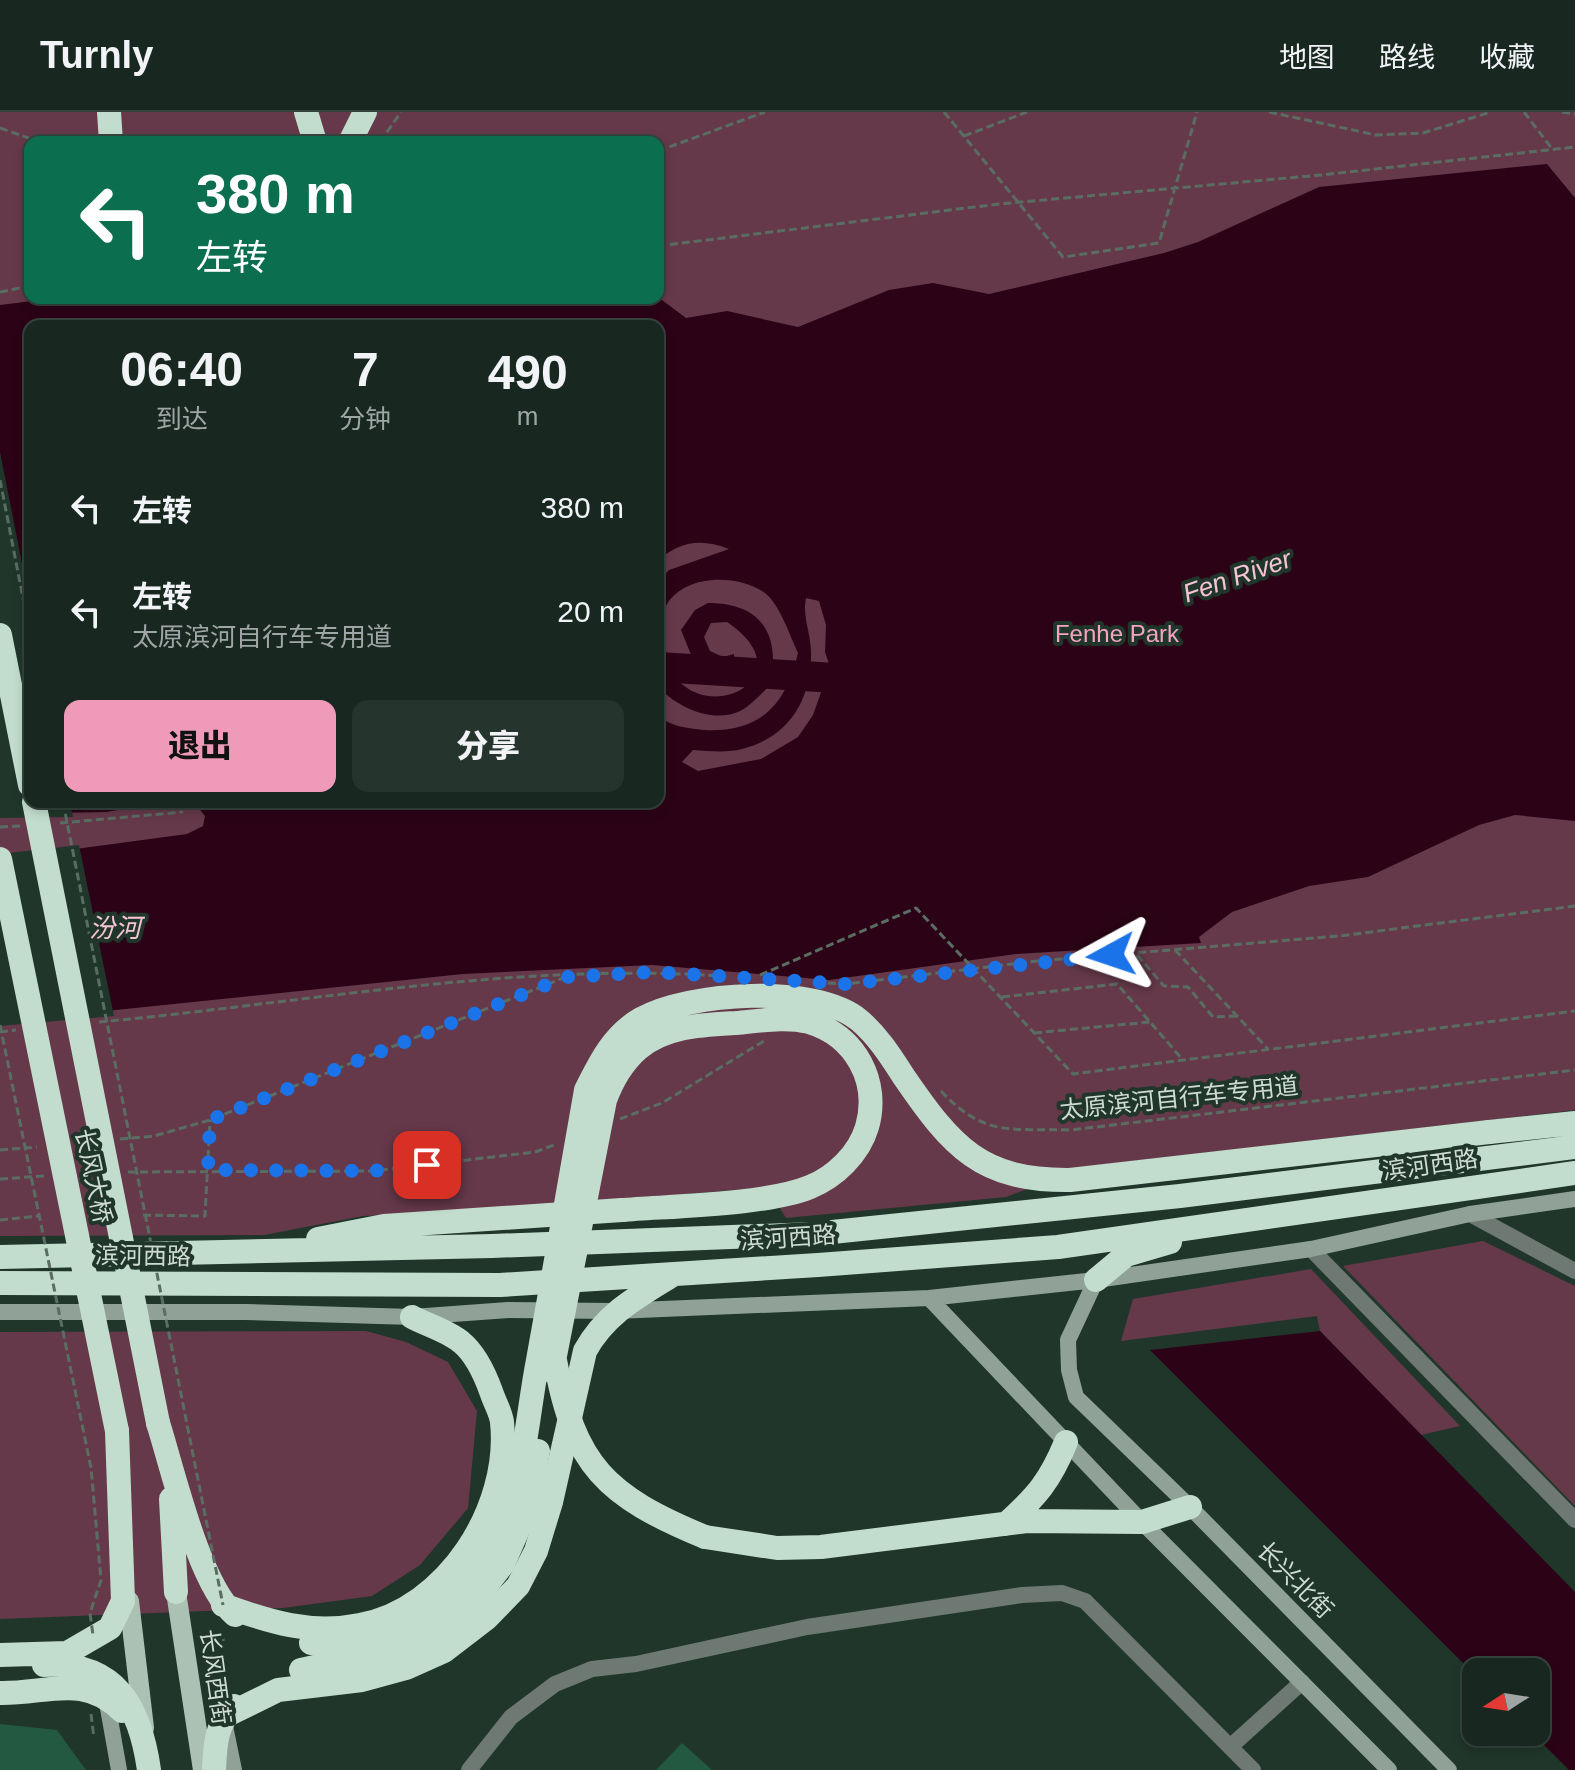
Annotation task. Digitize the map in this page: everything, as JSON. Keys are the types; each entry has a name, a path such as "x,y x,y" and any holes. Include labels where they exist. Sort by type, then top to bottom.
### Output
{"highway":[{"path":"109,112 111,136"},
{"path":"126,112 127,136"},
{"path":"306,112 313,136"},
{"path":"353,136 365,112"},
{"path":"0,635 24,755"},
{"path":"32,814 158,1423 175,1518 176,1592"},
{"name":"长风大桥","path":"0,859 117,1431 133,1525 129,1601"},
{"path":"158,1423 206,1572 223,1605 259,1629 311,1643 346,1644 375,1638 420,1621 456,1597 485,1563 505,1521 520,1460 586,1090 610,1047 642,1019 670,1008 747,996 807,997 840,1007 881,1043 929,1113 965,1151 989,1167 1033,1180 1070,1180 1489,1132 1575,1126"},
{"path":"214,1770 216,1739 223,1717 246,1695 301,1670 418,1644 465,1613 503,1564 527,1509 555,1360 605,1100 612,1082 638,1049 678,1030 780,1020 808,1022 831,1032 850,1047 864,1067 871,1094 863,1140 845,1163 825,1180 807,1188 740,1200 622,1210 384,1226 251,1252"},
{"path":"1517,1154 1575,1126"},
{"name":"滨河西路","path":"0,1257 813,1234 1180,1196 1575,1147"},
{"path":"1340,1149 1431,1165"},
{"name":"滨河西路","path":"0,1283 468,1286 673,1274 1058,1247 1575,1173"},
{"path":"1096,1280 1126,1255 1250,1219"},
{"path":"223,1717 278,1690 362,1680 406,1668 444,1651 508,1597 518,1586 536,1551 551,1502 585,1351 596,1331 615,1311 673,1274"},
{"path":"223,1605 271,1623 301,1629 361,1625 398,1612 438,1585 467,1552 490,1512 502,1422 485,1374 462,1342 412,1317"},
{"path":"555,1360 563,1405 581,1452 608,1484 662,1519 705,1537 777,1548 821,1547 1006,1524 1142,1522 1190,1507"},
{"path":"0,1655 67,1653 101,1632 123,1601 117,1431"},
{"path":"1006,1524 1039,1494 1053,1473 1066,1442"},
{"path":"0,1639 101,1632"},
{"path":"0,1666 67,1664 102,1675 132,1705 144,1733 149,1770"},
{"path":"0,1693 77,1687 106,1695 144,1733"}],"main road":[{"name":"长风西街","path":"176,1592 203,1770"},
{"path":"129,1601 149,1770"}],"street":[{"path":"0,1312 200,1312 412,1317 508,1310 615,1311 929,1298 1096,1280 1311,1249 1470,1214 1575,1199"},
{"path":"1470,1214 1575,1271"},
{"path":"1311,1249 1575,1520"},
{"name":"长兴北街","path":"1096,1280 1068,1340 1069,1370 1076,1397 1190,1507 1449,1770"},
{"path":"929,1298 1142,1522 1389,1770"},
{"path":"469,1770 511,1717 555,1684 592,1669 636,1664 807,1627 1062,1593 1085,1601 1253,1770"},
{"path":"1230,1747 1302,1682"},
{"path":"106,1695 119,1770"},
{"path":"223,1717 234,1770"}],"path":[{"path":"384,136 401,112"},
{"path":"664,149 765,112"},
{"path":"944,112 1063,257 1159,243 1197,112"},
{"path":"964,136 1027,112"},
{"path":"1269,112 1376,135 1423,133 1491,112"},
{"path":"1524,112 1553,150"},
{"path":"1562,112 1575,114"},
{"path":"0,128 24,136"},
{"path":"664,245 1018,203 1575,147"},
{"path":"0,292 24,287"},
{"path":"0,480 24,603"},
{"path":"64,808 223,1605 223,1717"},
{"path":"47,824 124,820 183,812"},
{"path":"0,827 32,814"},
{"path":"815,982 846,984 1136,953 1339,936 1575,906"},
{"path":"769,979 753,978 916,908 1073,1074 1575,1011"},
{"path":"1175,950 1268,1049"},
{"path":"1136,953 1164,986 1188,987 1213,1017 1237,1016"},
{"path":"94,1023 301,997 566,977 654,972 725,977"},
{"path":"108,1140 154,1136 210,1120 566,977"},
{"path":"1000,997 1117,984 1183,1060"},
{"path":"1034,1033 1150,1022"},
{"path":"0,1025 91,1468 101,1580 90,1613 101,1632"},
{"path":"0,1032 16,1030"},
{"path":"620,1119 662,1103 775,1035"},
{"name":"太原滨河自行车专用道","path":"935,1085 960,1111 988,1127 1071,1130 1575,1070"},
{"path":"143,1215 205,1216 210,1120"},
{"path":"118,1172 373,1171 535,1152 563,1141"},
{"path":"0,1150 46,1146"},
{"path":"0,1179 44,1176"},
{"path":"0,1220 39,1216"}],"green space":[{"name":"Fenhe Park","path":"0,112 1575,112 1575,1110 1089,1166 1006,1197 786,1218 767,1187 550,1206 363,1216 264,1235 0,1236"},
{"path":"1483,1241 1575,1286 1575,1506 1343,1266"},
{"path":"1311,1269 1460,1426 1421,1435 1320,1331 1317,1316 1121,1341 1133,1299"},
{"path":"366,1331 406,1342 448,1362 477,1411 468,1508 420,1565 372,1596 283,1608 0,1619 0,1332"}],"water":[{"name":"汾河","path":"1547,164 1575,198 1575,821 1515,815 1479,825 1368,877 1309,886 1232,912 1199,937 1201,943 1016,954 829,980 652,965 463,974 0,1022 9,858 187,834 203,826 205,816 199,808 664,808 664,720 685,728 704,730 741,727 755,721 778,701 798,653 770,598 740,582 710,580 696,583 683,588 664,610 664,575 669,570 729,549 709,543 692,543 664,556 664,320 24,320 24,808 129,808 106,812 0,814 0,305 24,302 236,305 664,304 664,302 686,318 727,311 798,327 889,290 933,283 989,294 1164,253 1198,242 1319,187","holes":["806,598 819,601 826,625 825,652 830,667 813,715 798,737 761,759 698,771 682,762 693,750 730,751 759,743 785,725 802,700 810,669"]},
{"path":"708,603 742,609 763,625 769,637 773,652 770,686 748,706 730,715 696,711 664,693 664,656 683,685 700,694 717,696 734,693 748,685 756,672 757,657 748,640 727,622 711,623 704,637 710,651 723,657 734,654 734,667 719,674 705,674 694,662 681,630 695,610"},
{"path":"1320,1331 1575,1592 1575,1770 1569,1770 1545,1746 1550,1746 1550,1658 1462,1658 1462,1662 1150,1350"}],"pier":[{"path":"0,452 24,574 24,808 71,808 73,817 0,818"},
{"path":"79,845 114,1016 0,1026 0,854"}],"building":[{"path":"0,1724 57,1730 86,1770 0,1770"},
{"path":"682,1743 712,1770 656,1770"}],"waterway":[{"name":"Fen River","path":"664,667 868,680"}],"route":[{"path":"427,1165 373,1171 208,1170 208,1129 210,1120 566,977 654,972 846,984 1111,955"}]}
